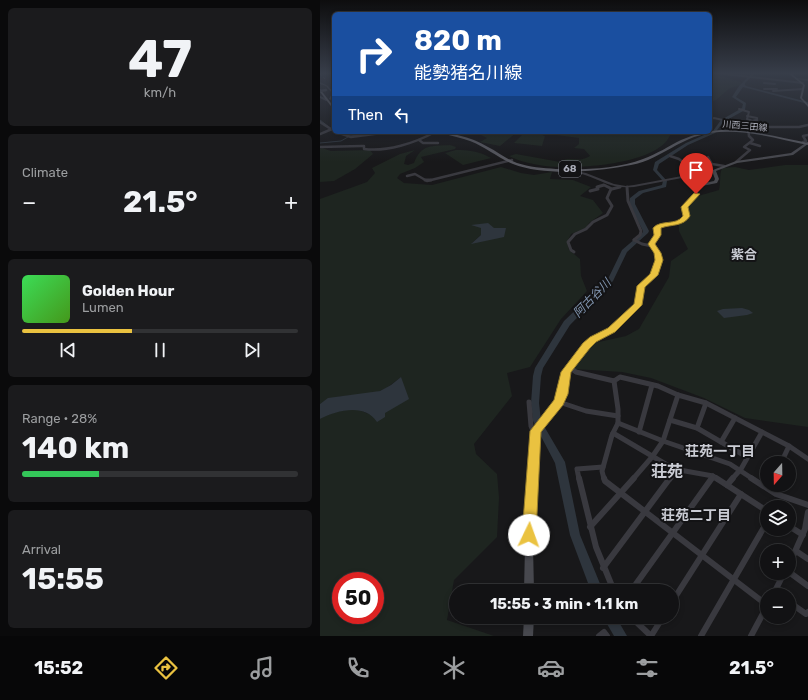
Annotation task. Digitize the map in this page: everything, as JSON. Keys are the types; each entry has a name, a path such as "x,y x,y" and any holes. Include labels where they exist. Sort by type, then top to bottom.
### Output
{"main road":[{"name":"川西三田線","path":"712,131 749,132 807,143"},
{"name":"川西三田線","path":"447,134 471,141 486,147 511,161 533,168 571,169 616,166 641,161 691,136 699,134"},
{"name":"川西三田線","path":"459,134 488,146 511,161"},
{"name":"川西三田線","path":"571,169 617,165 640,160 687,136 695,134"},
{"path":"529,584 528,557 535,432 559,402 569,366 590,342 611,330 638,305 641,286 654,275 659,260 658,253 652,246 652,242 658,235 658,227 678,223 686,218 684,208 696,196 695,186 716,182 713,171 724,166 736,162 792,154 807,143"},
{"path":"528,636 529,624"}],"street":[{"path":"739,109 749,112 748,116 748,120 757,121 757,118 748,116"},
{"path":"712,118 750,126 806,127"},
{"path":"753,121 754,125"},
{"path":"320,122 332,129"},
{"path":"750,126 748,127 749,136 752,139"},
{"path":"320,134 332,130"},
{"path":"344,134 349,136 374,134"},
{"path":"320,147 361,145 364,146 364,149 370,150 401,146 431,134"},
{"path":"807,143 803,136 808,135"},
{"path":"355,145 358,136"},
{"path":"746,137 752,139"},
{"path":"736,162 750,150 744,148 752,139"},
{"path":"419,140 422,143 438,143"},
{"path":"750,143 760,146"},
{"path":"670,156 679,159 684,163 695,164 699,167 713,171"},
{"path":"708,157 712,164 724,166"},
{"path":"407,176 415,174 427,181 511,161"},
{"path":"571,169 609,185 620,187 713,171"},
{"path":"590,191 598,189 597,187 604,185 611,189 620,187"},
{"path":"627,187 626,194 629,206 642,229 640,235 634,240 652,246"},
{"path":"574,252 571,250 568,242 570,237 587,228 594,222 606,217 610,213 612,206 607,198 611,189"},
{"path":"569,366 576,372 614,381 620,377 652,385 678,395 706,403 789,446 808,459"},
{"path":"614,381 618,423 613,433 603,467 602,475 605,481 620,494 760,600"},
{"path":"639,432 652,385"},
{"path":"590,527 652,457 663,441 678,395"},
{"path":"529,402 531,426 535,432"},
{"path":"559,402 586,412 618,416"},
{"path":"697,428 706,403"},
{"path":"720,442 735,418"},
{"path":"670,420 697,428 748,457"},
{"path":"618,423 663,441 711,456 740,469 760,481"},
{"path":"727,485 748,457 762,432"},
{"path":"613,433 652,457 677,469 713,476 760,506"},
{"path":"784,456 789,446"},
{"path":"603,467 577,469 590,527 603,568 611,584"},
{"path":"603,568 677,469"},
{"path":"636,584 713,476"},
{"path":"777,492 784,497 808,505"},
{"path":"679,591 741,494"},
{"path":"808,512 803,535 796,551 808,559"},
{"path":"796,530 803,535"},
{"path":"701,636 760,534"},
{"path":"796,577 808,586"},
{"path":"796,607 806,614 808,612"},
{"path":"751,636 760,619"},
{"path":"638,624 651,636 658,624"},
{"path":"598,636 604,632 607,636"}],"shaded area":[{"path":"479,134 515,134 500,146 480,142 487,138"},
{"path":"523,134 540,134 545,136 542,146 514,143"},
{"path":"670,134 665,143 652,152 616,163 595,166 545,166 518,160 509,156 516,154 560,162 568,159 581,159 590,156 584,149 574,148 579,144 579,138 556,135"},
{"path":"450,145 456,147 455,149 421,157 424,162 415,168 400,174 397,178 404,183 432,185 501,167 534,175 552,172 550,179 573,180 591,187 580,196 593,200 603,213 589,223 586,228 571,234 567,242 569,250 580,259 581,276 587,291 561,319 530,367 507,373 512,396 474,444 476,454 497,474 499,498 497,537 454,580 453,584 449,584 449,609 447,620 449,621 449,624 459,624 494,636 320,636 320,419 343,410 357,410 373,415 384,413 401,377 380,391 341,396 327,400 320,404 320,199 367,182 375,173 372,168 400,154 415,150 406,156 404,164 408,165 414,163 420,152 433,146","holes":["481,228 506,228 472,243 481,235"]},
{"path":"322,148 331,151 370,150 373,154 355,169 334,181 320,182 320,149"},
{"path":"456,150 474,151 491,158 463,165 445,153"},
{"path":"785,165 808,165 808,427 745,418 704,398 651,378 622,372 574,369 594,343 626,336 639,329 669,277 671,261 688,249 679,231 679,224 689,219 686,208 698,196 719,190 722,168 735,167 749,170"},
{"path":"488,223 494,228 506,228 504,237 471,244 481,235 481,228 471,225"},
{"path":"742,308 753,313 724,318 717,311 723,309"},
{"path":"401,377 409,399 385,413 385,417 377,422 372,416 358,410 342,411 320,419 320,404 328,398 380,391"}],"waterway":[{"name":"阿古谷川","path":"712,133 722,121 744,109 745,104 743,103"},
{"path":"320,120 329,127"},
{"path":"350,136 362,134"},
{"name":"阿古谷川","path":"594,584 575,535 560,462 537,421 535,403 539,368 567,323 611,280 624,251 645,233 646,231 632,204 632,198 641,192 664,186 665,181 655,170 657,163 687,144 710,134"},
{"path":"320,143 341,141 348,137"},
{"name":"阿古谷川","path":"613,624 621,636"}],"district":[{"name":"紫合","path":"744,254"},
{"name":"荘苑一丁目","path":"720,451"},
{"name":"荘苑","path":"667,471"},
{"name":"荘苑二丁目","path":"696,515"}],"route":[{"path":"529,535 535,431 557,406 561,399 566,372 586,345 598,337 606,334 638,305 640,301 641,286 645,281 654,275 659,260 658,253 652,246 652,242 658,235 657,228 684,220 687,216 684,210 685,207 696,194"}]}
